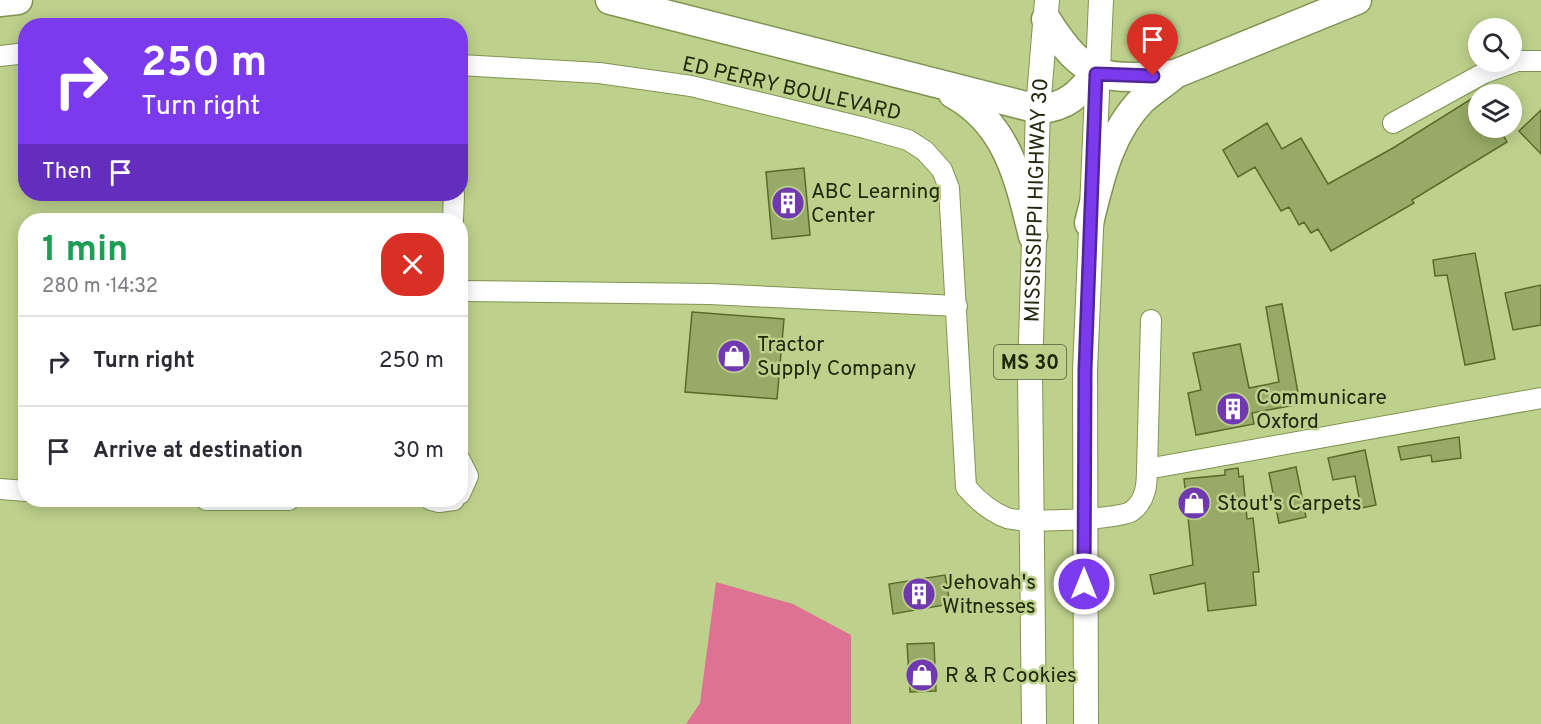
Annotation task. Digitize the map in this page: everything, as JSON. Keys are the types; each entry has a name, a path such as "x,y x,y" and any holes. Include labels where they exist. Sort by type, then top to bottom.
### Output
{"highway":[{"path":"0,2 18,0"},
{"path":"610,0 1038,109 1065,105 1078,95 1096,74"},
{"path":"1089,223 1105,160 1121,127 1142,100 1175,74 1357,0"},
{"path":"1047,9 1074,58 1096,74 1130,77 1175,74"},
{"path":"935,84 964,100 984,118 1001,140 1016,167 1033,236"}],"main road":[{"name":"MS 30","path":"1086,724 1084,519 1089,223 1101,0"},
{"name":"MISSISSIPPI HIGHWAY 30","path":"1034,724 1029,519 1033,236 1038,109 1047,9"}],"street":[{"path":"0,56 18,54"},
{"path":"1393,123 1484,73 1517,61 1541,61"},
{"name":"ED PERRY BOULEVARD","path":"468,65 599,73 691,86 908,140 925,151 942,170 949,188 966,487 980,502 1008,518 1084,519 1130,512 1146,491 1151,320"},
{"path":"468,291 710,294 957,306"},
{"path":"1147,469 1541,398"},
{"path":"0,489 18,490"}],"shaded area":[{"path":"716,582 793,604 851,635 851,724 686,724 700,703"}],"building":[{"path":"1468,101 1468,138 1505,138 1507,142 1412,200 1414,203 1331,251 1318,229 1311,233 1304,222 1299,225 1289,207 1281,211 1255,167 1238,177 1223,150 1267,123 1282,149 1301,138 1328,184 1393,148"},
{"path":"1541,110 1541,154 1522,134 1522,128"},
{"name":"ABC Learning Center","path":"804,168 810,235 772,239 766,172"},
{"path":"1475,253 1495,359 1465,365 1447,275 1435,276 1433,260"},
{"path":"1541,285 1541,325 1513,330 1505,293"},
{"path":"1282,304 1300,404 1252,413 1254,424 1196,435 1188,393 1201,390 1193,353 1240,344 1249,388 1279,382 1266,307"},
{"name":"Tractor Supply Company","path":"692,312 784,319 777,399 685,392"},
{"path":"1459,437 1461,458 1432,462 1431,455 1401,460 1398,447"},
{"path":"1365,450 1376,505 1361,508 1355,476 1333,480 1328,458"},
{"path":"1296,467 1306,517 1279,523 1269,473"},
{"path":"1238,468 1239,477 1243,476 1247,519 1253,518 1259,572 1253,572 1256,605 1208,611 1205,583 1154,594 1150,575 1193,565 1184,479 1225,475 1225,470"},
{"name":"Jehovah's Witnesses","path":"945,575 950,604 893,614 889,584"},
{"path":"934,643 936,691 910,692 907,644"}],"place":[{"name":"ABC Learning Center","path":"788,203"},
{"name":"Tractor Supply Company","path":"734,356"},
{"name":"Communicare Oxford","path":"1233,409"},
{"name":"Stout's Carpets","path":"1194,503"},
{"name":"Jehovah's Witnesses","path":"919,594"},
{"name":"R & R Cookies","path":"922,675"}],"route":[{"path":"1084,584 1085,370 1096,74 1130,77 1153,76"}]}
